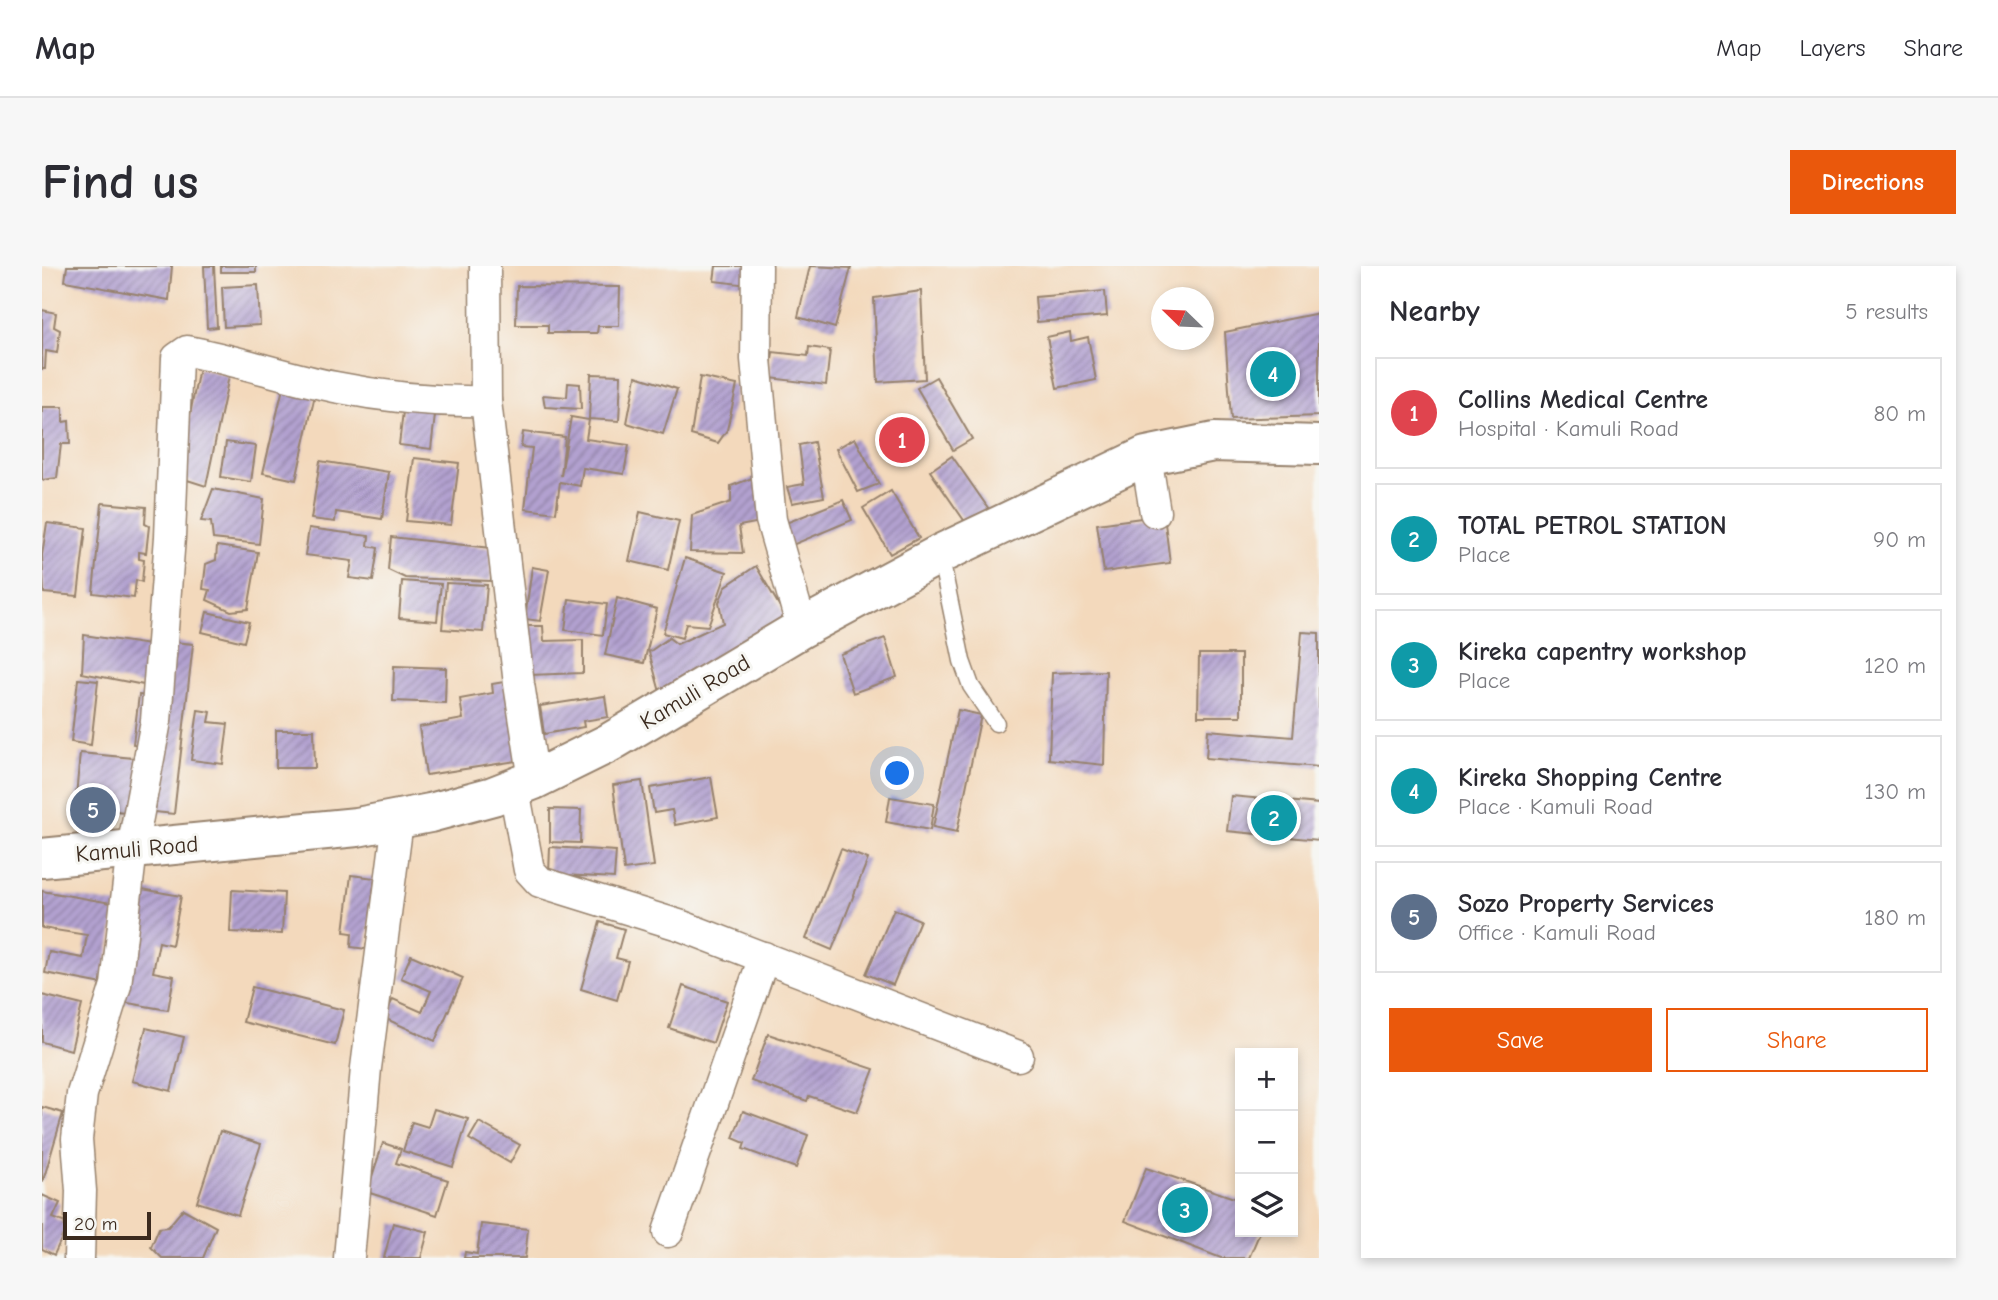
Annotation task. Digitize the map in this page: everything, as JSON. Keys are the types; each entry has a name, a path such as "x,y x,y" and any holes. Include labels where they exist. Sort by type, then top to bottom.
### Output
{"street":[{"path":"485,266 486,401 524,785 529,870 540,882 682,926 1018,1056"},
{"path":"757,266 756,359 771,520 776,549 802,628"},
{"path":"79,1258 81,1191 77,1139 82,1094 116,985 132,849 156,721 179,355 187,351 236,360 332,387 390,397 486,401"},
{"name":"Kamuli Road","path":"42,858 398,821 524,785 610,743 802,628 940,554 1146,456 1214,442 1319,445"},
{"path":"1146,456 1155,512"},
{"path":"349,1258 368,1055 398,821"},
{"path":"668,1232 764,957"}],"lane":[{"path":"940,554 962,661 971,686 996,723"}],"building":[{"path":"67,266 172,266 169,300 65,281"},
{"path":"204,266 214,266 217,327 207,328"},
{"path":"221,266 256,266 256,272 221,272"},
{"path":"716,266 751,266 748,285 714,281"},
{"path":"810,266 851,268 835,328 798,317"},
{"path":"258,285 260,325 224,327 222,287"},
{"path":"517,286 620,287 619,326 598,326 597,333 548,333 548,325 516,325"},
{"path":"921,291 925,379 878,382 874,298"},
{"path":"1105,291 1107,316 1037,322 1035,297"},
{"path":"42,310 56,313 54,327 60,330 57,353 46,351 45,369 42,369"},
{"path":"1319,313 1319,416 1231,419 1225,332"},
{"path":"1070,332 1071,341 1088,337 1096,380 1057,388 1047,337"},
{"path":"809,347 830,350 826,385 770,378 773,352 808,356"},
{"path":"199,368 229,376 206,486 178,477"},
{"path":"591,374 621,375 619,421 589,419"},
{"path":"636,376 677,389 663,434 627,423"},
{"path":"700,377 737,385 727,430 718,443 691,435"},
{"path":"936,377 972,439 953,450 917,388"},
{"path":"568,383 580,384 581,409 545,407 543,395 567,397"},
{"path":"283,388 315,395 296,480 263,473"},
{"path":"404,403 436,407 431,449 399,445"},
{"path":"42,407 63,407 63,422 69,421 70,444 61,444 57,478 42,480"},
{"path":"571,417 589,420 586,439 629,445 624,474 583,468 580,486 560,482 556,513 525,509 532,448 521,447 523,432 565,437 561,476"},
{"path":"855,438 879,484 858,492 836,449"},
{"path":"226,442 256,446 251,482 221,477"},
{"path":"814,442 824,497 792,503 787,487 804,484 799,445"},
{"path":"952,456 993,515 970,529 930,471"},
{"path":"414,458 459,463 451,525 406,521"},
{"path":"320,461 389,472 382,519 336,512 335,522 311,519"},
{"path":"763,474 766,521 739,526 743,553 690,552 692,515 731,502 731,486"},
{"path":"213,489 264,499 259,544 213,539 211,522 201,521"},
{"path":"891,491 919,538 890,554 863,508"},
{"path":"843,500 852,520 790,546 781,525"},
{"path":"102,503 146,507 145,524 149,526 146,553 139,552 139,559 144,560 142,582 136,580 134,598 93,593"},
{"path":"640,512 679,521 668,570 629,561"},
{"path":"1164,515 1170,563 1104,572 1097,524"},
{"path":"47,523 86,528 78,596 44,593 42,555"},
{"path":"309,528 369,536 368,546 378,548 373,581 349,578 352,561 305,555"},
{"path":"391,537 491,548 491,581 405,578 388,570"},
{"path":"217,546 258,552 248,609 231,611 207,600 210,590 203,589 206,564 216,560"},
{"path":"685,558 727,572 708,626 686,624 682,638 663,633"},
{"path":"756,566 787,619 660,692 649,652 669,638 677,644 723,623 719,602 726,586"},
{"path":"532,567 549,570 540,621 525,619"},
{"path":"402,581 441,584 437,621 399,618"},
{"path":"446,583 487,585 483,632 442,629"},
{"path":"617,598 657,609 644,663 605,655"},
{"path":"569,599 607,604 603,635 565,630"},
{"path":"207,612 249,622 244,642 202,632"},
{"path":"528,626 543,626 544,641 583,640 583,673 529,675"},
{"path":"1302,632 1319,633 1319,767 1206,758 1208,730 1293,737"},
{"path":"84,635 156,646 149,686 82,673"},
{"path":"885,638 897,677 853,693 840,654"},
{"path":"174,642 193,644 174,814 155,812"},
{"path":"1199,654 1241,654 1241,716 1198,716"},
{"path":"394,666 446,668 445,703 393,701"},
{"path":"1106,671 1104,765 1049,759 1052,673"},
{"path":"78,679 98,681 91,745 71,742"},
{"path":"510,681 523,760 426,775 419,727 463,719 460,699 493,693 492,684"},
{"path":"139,695 154,697 148,746 133,744"},
{"path":"605,696 608,717 583,721 584,727 544,734 540,706"},
{"path":"198,710 211,712 209,722 228,724 223,764 191,760"},
{"path":"958,710 981,715 957,832 933,827"},
{"path":"276,730 314,730 315,768 276,768"},
{"path":"80,753 144,759 135,813 75,807"},
{"path":"711,777 718,817 675,825 672,810 654,813 650,788"},
{"path":"642,781 654,866 624,870 613,785"},
{"path":"1231,796 1319,804 1319,840 1227,831"},
{"path":"890,797 934,804 930,830 886,822"},
{"path":"550,809 581,810 580,843 550,842"},
{"path":"550,847 616,851 614,878 549,874"},
{"path":"841,849 868,859 832,950 806,939"},
{"path":"351,875 375,878 366,949 351,947 352,933 344,932"},
{"path":"142,889 181,896 172,945 159,942 153,972 174,976 168,1010 122,1002"},
{"path":"232,890 284,893 282,934 230,932"},
{"path":"42,891 117,904 103,984 45,973 49,952 83,958 87,935 42,928"},
{"path":"894,909 920,920 893,985 866,974"},
{"path":"600,922 624,929 616,958 628,961 617,1000 581,989"},
{"path":"411,955 463,978 435,1041 384,1018 393,999 422,1012 431,991 401,978"},
{"path":"683,986 727,1001 713,1043 669,1028"},
{"path":"252,987 344,1010 335,1045 243,1022"},
{"path":"42,995 82,1005 71,1050 42,1042"},
{"path":"146,1028 184,1037 171,1091 132,1081"},
{"path":"768,1034 874,1069 857,1112 809,1096 807,1101 751,1081"},
{"path":"42,1107 63,1113 43,1181 42,1181"},
{"path":"434,1109 468,1119 453,1167 403,1151 412,1122 428,1127"},
{"path":"743,1111 808,1135 796,1168 743,1149 745,1143 733,1138"},
{"path":"479,1122 520,1145 510,1163 469,1139"},
{"path":"220,1131 261,1144 238,1215 197,1202"},
{"path":"383,1143 401,1149 396,1163 448,1180 437,1215 367,1192"},
{"path":"1146,1168 1235,1198 1235,1237 1258,1237 1249,1258 1221,1258 1125,1221"},
{"path":"42,1195 60,1203 53,1218 68,1224 54,1255 42,1249"},
{"path":"183,1209 216,1227 203,1258 162,1258 151,1247 159,1228 168,1227"},
{"path":"393,1223 428,1232 421,1258 384,1258"},
{"path":"481,1224 528,1229 525,1258 464,1258 465,1252 477,1254"}],"place":[{"name":"Kireka Shopping Centre","path":"1273,374"},
{"name":"Collins Medical Centre","path":"902,440"},
{"name":"Sozo Property Services","path":"93,810"},
{"name":"TOTAL PETROL STATION","path":"1274,818"},
{"name":"Kireka capentry workshop","path":"1185,1210"}]}
